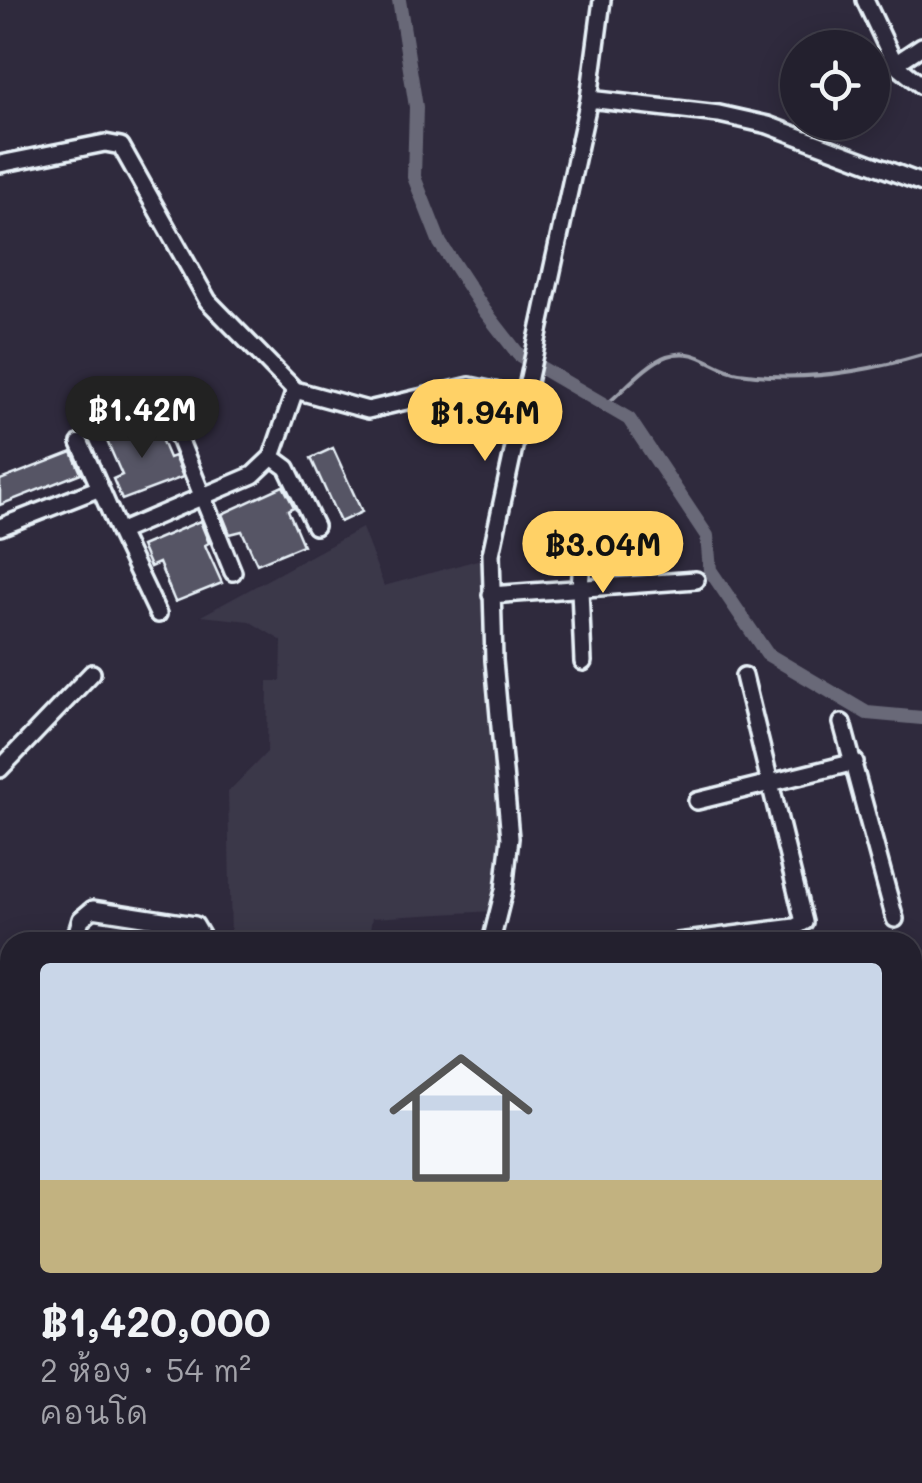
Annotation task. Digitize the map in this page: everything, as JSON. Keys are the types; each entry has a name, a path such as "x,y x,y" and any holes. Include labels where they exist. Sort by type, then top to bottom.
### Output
{"street":[{"path":"494,932 504,890 510,838 491,554 589,99 602,0"},
{"path":"865,0 895,64 922,86"},
{"path":"895,64 922,46"},
{"path":"589,99 719,114 768,125 922,183"},
{"path":"0,164 105,143 122,146 208,301 295,390 368,410 470,386 524,397"},
{"path":"119,532 253,475 272,457 295,390"},
{"path":"172,421 232,572"},
{"path":"80,443 158,614"},
{"path":"272,457 287,468 315,526"},
{"path":"0,527 100,488"},
{"path":"583,662 580,589 584,529"},
{"path":"491,596 696,580"},
{"path":"0,769 92,673"},
{"path":"744,676 804,922 796,927 757,932"},
{"path":"842,723 895,919"},
{"path":"697,801 855,762"},
{"path":"77,932 82,918 93,908 195,925 199,932"}],"shaded area":[{"path":"362,528 384,586 488,557 504,836 493,911 372,918 370,932 231,932 228,792 267,752 268,681 281,681 282,641 249,621 201,616"}],"building":[{"path":"153,420 169,458 174,456 183,477 122,500 113,479 122,475 107,441"},
{"path":"333,448 362,512 340,522 311,458"},
{"path":"72,452 81,473 0,505 0,480"},
{"path":"283,486 294,507 288,510 303,545 257,564 242,531 230,534 222,514"},
{"path":"200,521 209,543 205,545 222,583 175,602 159,563 150,567 141,546"}],"waterway":[{"path":"399,0 416,107 414,177 440,243 484,310 519,355 629,419 707,536 710,570 767,654 867,713 922,718"},
{"path":"607,404 652,364 678,354 762,376 855,371 922,355"}]}
